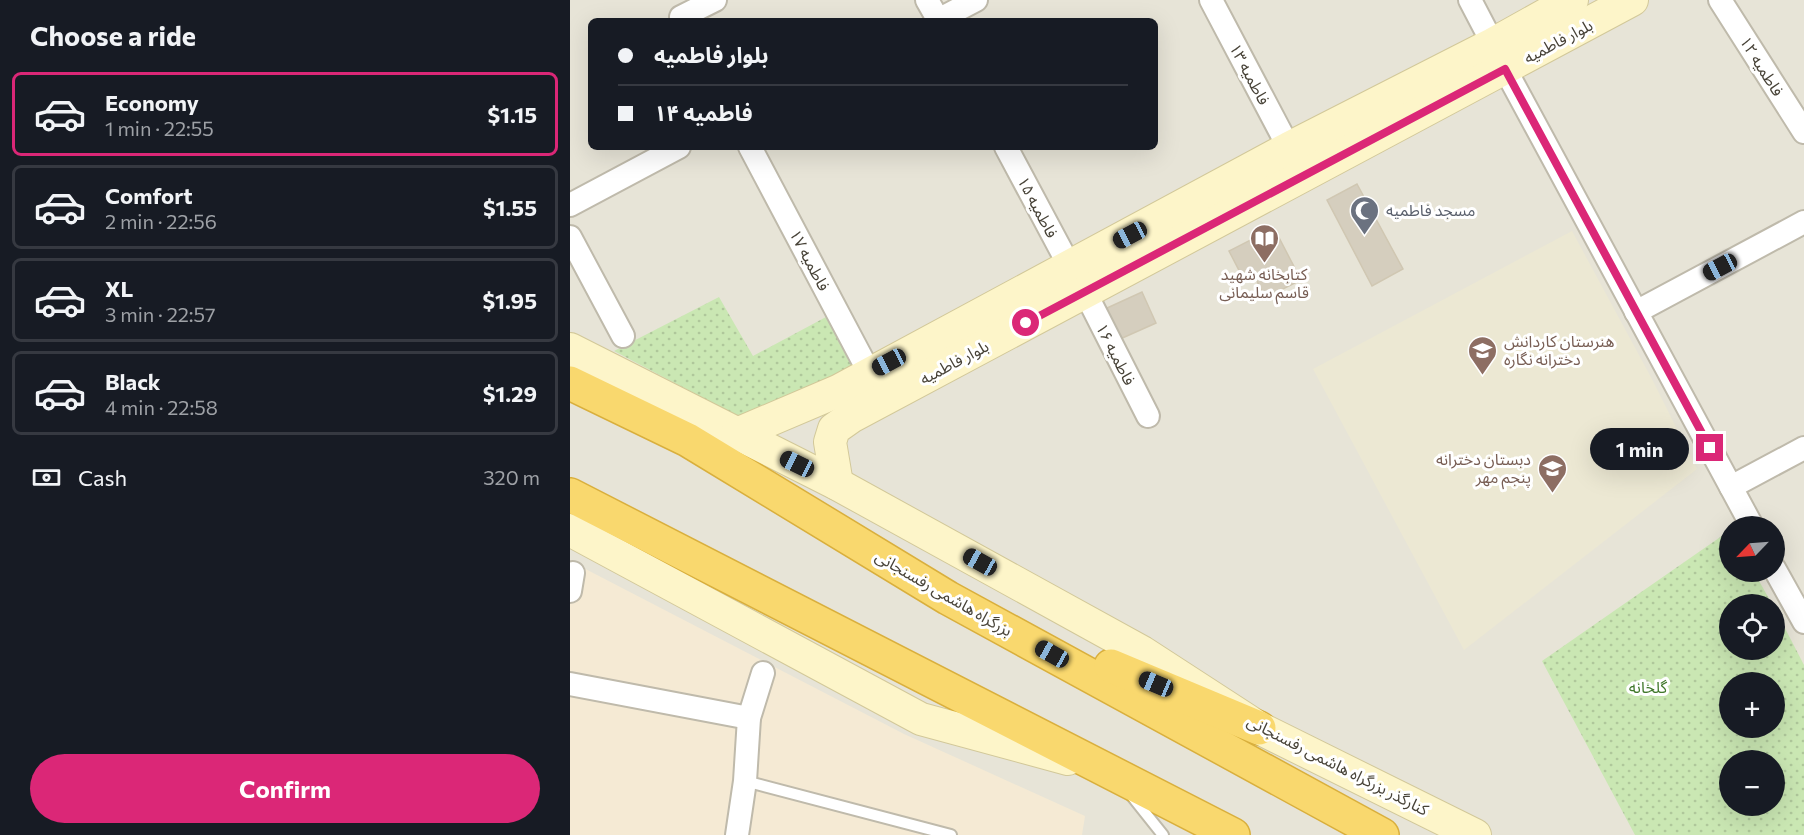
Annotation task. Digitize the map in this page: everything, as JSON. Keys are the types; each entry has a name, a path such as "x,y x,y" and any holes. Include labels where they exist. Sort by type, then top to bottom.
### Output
{"highway":[{"name":"بزرگراه هاشمی رفسنجانی","path":"570,383 688,440 948,598 1382,835"},
{"path":"570,495 1233,835"},
{"path":"948,598 1259,728"}],"street":[{"path":"679,13 715,0"},
{"path":"935,14 976,0"},
{"name":"فاطمیه ۱۳","path":"1210,0 1289,147"},
{"path":"1470,0 1747,516"},
{"name":"بلوار فاطمیه","path":"737,434 844,404 1499,56 1572,0"},
{"name":"بلوار فاطمیه","path":"837,484 830,442 844,404 869,372 1077,280 1289,147 1632,0"},
{"name":"فاطمیه ۱۲","path":"1720,0 1804,132"},
{"path":"570,206 673,150"},
{"name":"فاطمیه ۱۷","path":"752,150 869,372"},
{"name":"فاطمیه ۱۵","path":"1008,150 1077,280"},
{"path":"1636,312 1804,222"},
{"path":"570,237 623,336"},
{"name":"فاطمیه ۱۶","path":"1077,280 1148,416"},
{"name":"کنارگذر بزرگراه هاشمی رفسنجانی","path":"570,349 837,484 1142,652 1259,728 1475,835"},
{"path":"1731,487 1804,448"},
{"path":"570,530 921,719 1112,771"},
{"path":"1782,582 1804,622"},
{"path":"737,835 745,781 748,718 763,674"},
{"path":"570,684 748,718"}],"lane":[{"path":"1112,771 1163,835"},
{"path":"745,781 951,835"}],"shaded area":[{"path":"570,0 1804,0 1804,835 570,835"},
{"path":"1572,231 1653,381 1697,469 1464,650 1313,369"},
{"path":"570,561 904,734 1085,816 1082,835 570,835"}],"green space":[{"path":"719,297 753,356 826,317 853,368 745,420 614,351"},
{"name":"گلخانه","path":"1719,538 1719,582 1760,582 1766,594 1719,594 1719,660 1785,660 1785,628 1804,665 1804,835 1635,835 1542,661"}],"building":[{"name":"مسجد فاطمیه","path":"1357,184 1403,269 1372,286 1327,200"},
{"name":"کتابخانه شهید قاسم سلیمانی","path":"1274,228 1301,280 1265,298 1254,275 1244,280 1229,251"},
{"path":"1142,292 1156,323 1118,340 1105,309"}],"place":[{"name":"مسجد فاطمیه","path":"1365,236"},
{"name":"کتابخانه شهید قاسم سلیمانی","path":"1264,264"},
{"name":"هنرستان کاردانش دخترانه نگاره","path":"1483,376"},
{"name":"دبستان دخترانه پنجم مهر","path":"1552,494"}],"route":[{"path":"1026,323 1505,69 1710,448"}]}
